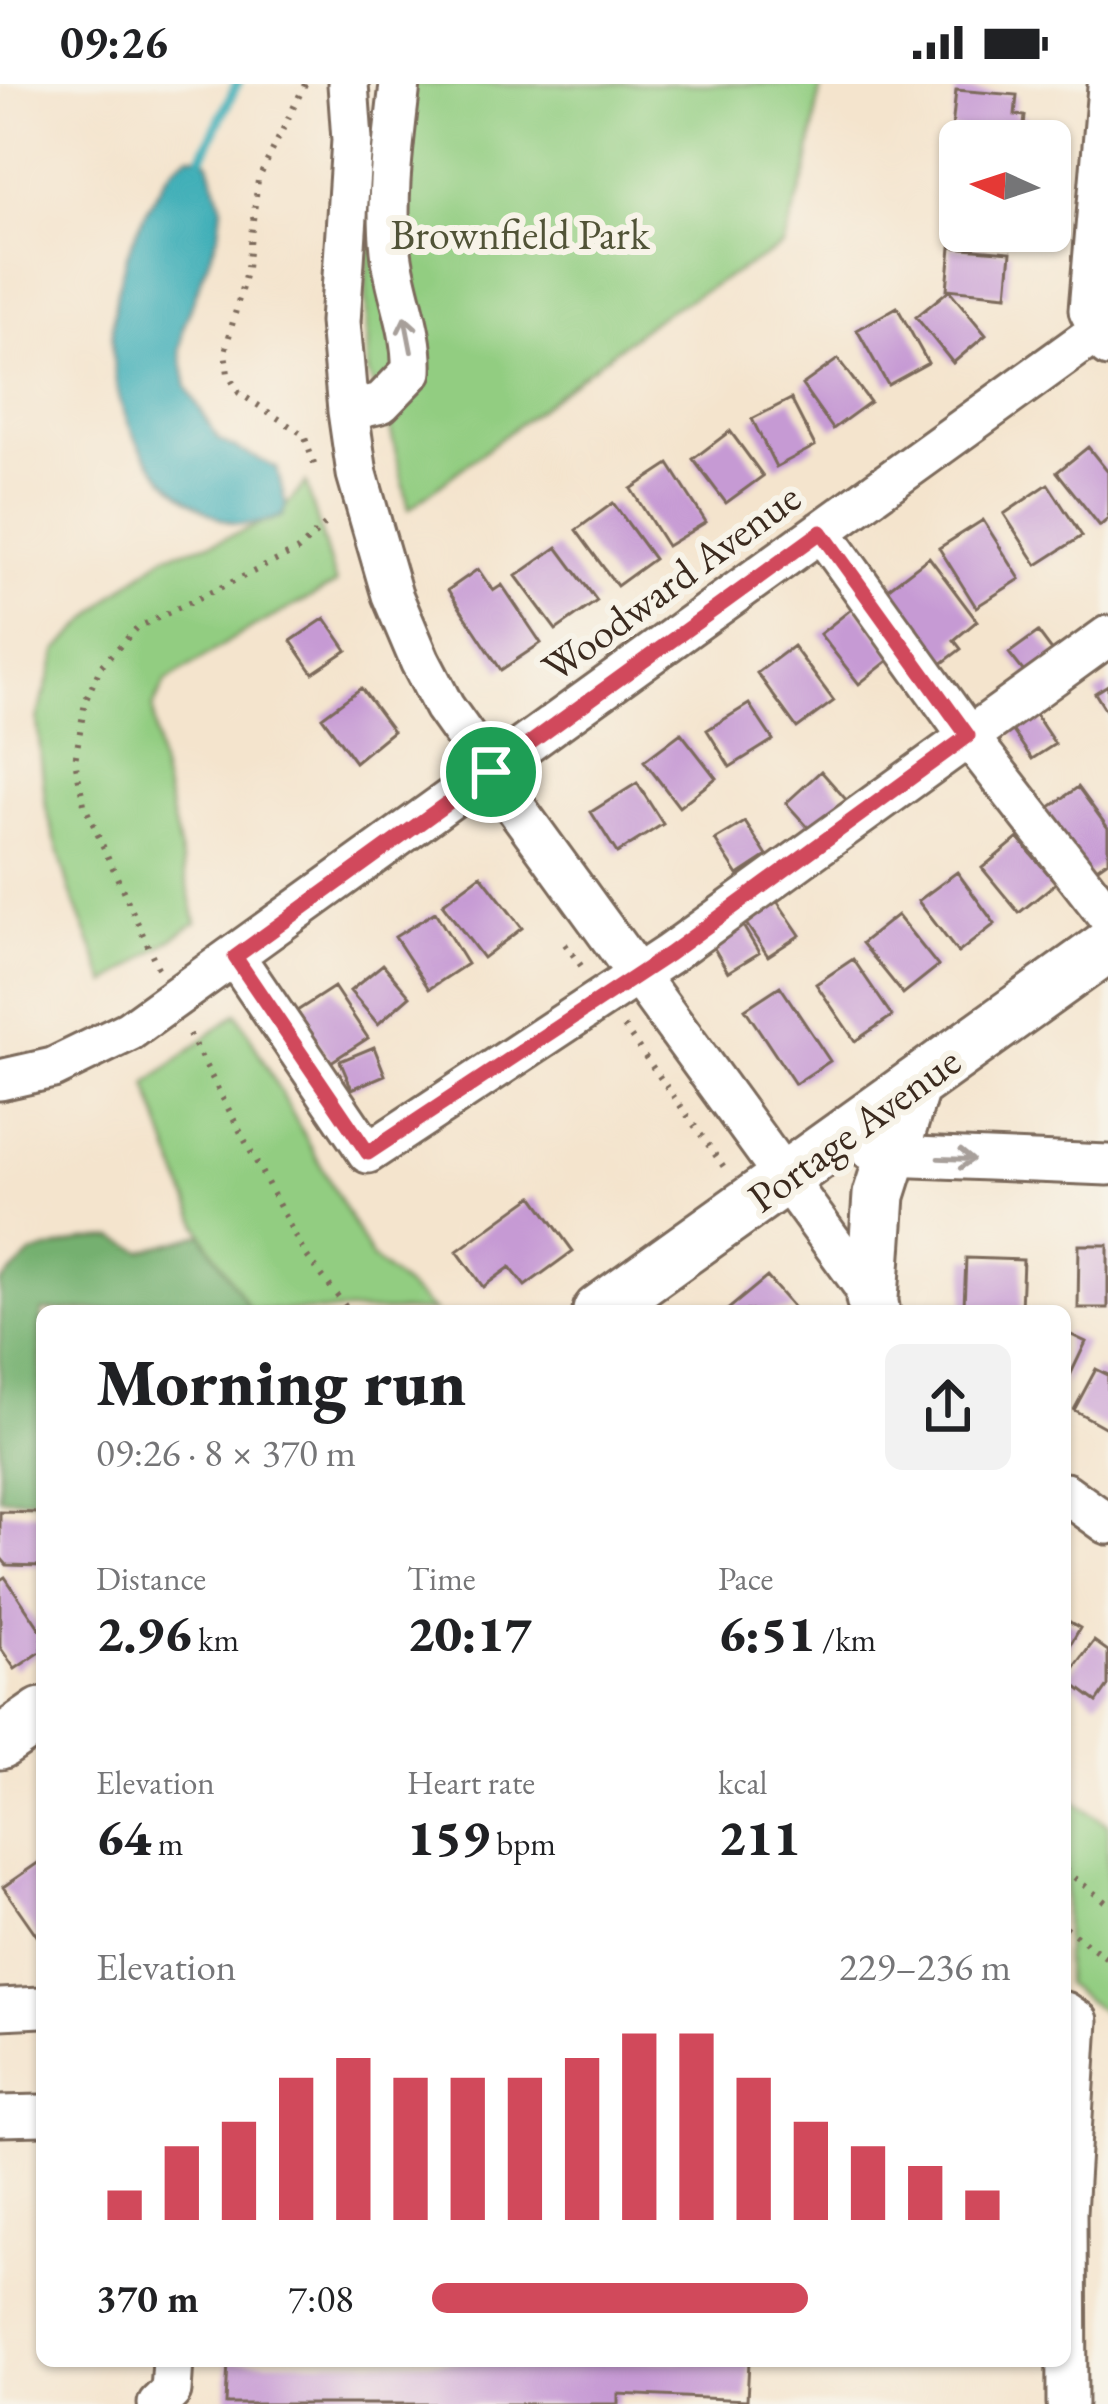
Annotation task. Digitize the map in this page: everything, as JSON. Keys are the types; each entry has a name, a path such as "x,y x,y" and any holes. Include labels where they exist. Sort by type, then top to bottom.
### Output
{"main road":[{"name":"Portage Avenue","path":"606,1305 1108,946"},
{"path":"877,1304 880,1196 914,1085"},
{"path":"0,1744 36,1718"}],"street":[{"path":"349,84 352,140 340,322 357,474 392,595 443,707 877,1304"},
{"path":"352,140 367,84"},
{"path":"348,411 381,404 412,370 390,234 389,194 400,84"},
{"path":"1104,334 1089,310 1089,288 1108,87"},
{"name":"Woodward Avenue","path":"0,1080 53,1068 130,1031 821,532 1104,334"},
{"path":"821,532 968,736 1108,916"},
{"path":"235,957 368,1153 638,975 1108,636"},
{"path":"842,1139 891,1156 1108,1166"},
{"path":"1071,1497 1108,1524"},
{"path":"0,2009 36,2007"},
{"path":"1071,2016 1078,2021 1071,2133"},
{"path":"0,2116 36,2115"},
{"path":"158,2404 171,2391 173,2367"},
{"path":"1067,2367 1067,2404"}],"path":[{"path":"304,84 257,180 247,268 225,352 228,374 239,392 304,435 321,490"},
{"path":"325,508 329,521 298,550 137,628 101,666 85,702 75,761 84,804 173,1000 303,1251 344,1305"},
{"path":"1071,1875 1108,1904"},
{"path":"1071,1932 1108,1959"}],"green space":[{"name":"Brownfield Park","path":"386,84 821,84 807,171 783,246 659,316 409,509 388,419 368,374 366,279"},
{"path":"306,483 336,584 237,636 166,681 153,707 158,756 196,922 107,984 70,891 46,808 37,719 58,650 115,594 166,555 282,516"},
{"path":"237,1013 372,1258 427,1305 247,1305 201,1231 147,1084"},
{"path":"202,1234 247,1305 36,1305 36,1499 0,1498 0,1284 32,1254 84,1240 115,1238 143,1251"},
{"path":"1071,1798 1108,1825 1108,2016 1071,1988"}],"water":[{"path":"189,155 202,156 209,163 222,207 219,232 183,328 180,350 187,387 219,440 277,468 286,506 282,516 258,523 238,524 220,518 165,478 140,446 123,410 114,371 118,290 129,250 164,180"}],"building":[{"path":"956,90 1017,95 1015,115 1025,116 1025,120 953,120"},
{"path":"951,252 1011,252 1007,295 947,289"},
{"path":"949,290 986,335 953,363 916,317"},
{"path":"897,307 928,363 888,385 857,330"},
{"path":"838,359 870,402 833,429 802,385"},
{"path":"791,399 815,446 776,467 752,419"},
{"path":"730,431 763,476 726,503 693,459"},
{"path":"1088,447 1108,472 1108,519 1100,526 1057,472"},
{"path":"669,464 706,522 667,546 631,489"},
{"path":"1048,484 1082,536 1037,565 1004,514"},
{"path":"613,503 654,559 617,586 576,530"},
{"path":"983,520 1020,579 976,607 939,548"},
{"path":"557,547 597,601 556,630 516,576"},
{"path":"929,557 977,621 954,640 961,649 936,668 881,594"},
{"path":"478,569 493,591 502,585 541,643 501,670 448,590"},
{"path":"855,606 894,656 859,684 820,634"},
{"path":"325,618 347,650 313,673 291,641"},
{"path":"1038,632 1059,660 1031,681 1009,653"},
{"path":"793,646 834,701 797,728 757,673"},
{"path":"1108,685 1108,714 1095,693"},
{"path":"361,688 393,731 355,762 322,717"},
{"path":"749,704 773,740 730,767 707,730"},
{"path":"1033,711 1055,744 1032,759 1010,727"},
{"path":"681,733 716,778 679,807 644,761"},
{"path":"821,771 849,803 814,834 786,803"},
{"path":"637,783 663,824 617,853 591,812"},
{"path":"1078,787 1108,828 1108,860 1084,877 1039,815"},
{"path":"745,822 767,856 738,875 715,840"},
{"path":"1018,838 1056,883 1019,913 982,868"},
{"path":"957,872 995,924 958,953 918,901"},
{"path":"481,875 522,928 483,958 442,904"},
{"path":"777,901 800,935 768,956 745,922"},
{"path":"435,912 467,964 429,989 395,937"},
{"path":"897,915 938,966 903,994 862,943"},
{"path":"739,919 759,953 728,972 708,938"},
{"path":"853,959 892,1016 855,1041 816,984"},
{"path":"383,964 410,996 378,1024 350,991"},
{"path":"780,986 830,1061 795,1084 745,1009"},
{"path":"334,987 368,1038 331,1062 297,1011"},
{"path":"374,1047 385,1075 352,1089 340,1061"},
{"path":"533,1196 573,1251 525,1286 510,1267 483,1287 457,1251"},
{"path":"1079,1245 1108,1245 1108,1308 1078,1308"},
{"path":"966,1258 1023,1260 1021,1305 964,1305"},
{"path":"767,1277 791,1305 733,1305"},
{"path":"1071,1335 1086,1342 1071,1373"},
{"path":"1096,1369 1108,1375 1108,1429 1074,1410"},
{"path":"0,1512 36,1513 36,1566 7,1565 0,1557"},
{"path":"5,1577 36,1623 36,1655 15,1669 0,1647 0,1580"},
{"path":"1071,1623 1080,1628 1071,1644"},
{"path":"1094,1641 1108,1651 1108,1686 1097,1702 1071,1683 1071,1672"},
{"path":"36,1864 36,1934 3,1887"},
{"path":"228,2367 749,2367 747,2400 618,2394 618,2404 226,2404"}],"waterway":[{"path":"202,156 237,84"}],"route":[{"path":"821,532 968,736 669,954 368,1153 235,957 491,772 821,532"}]}
